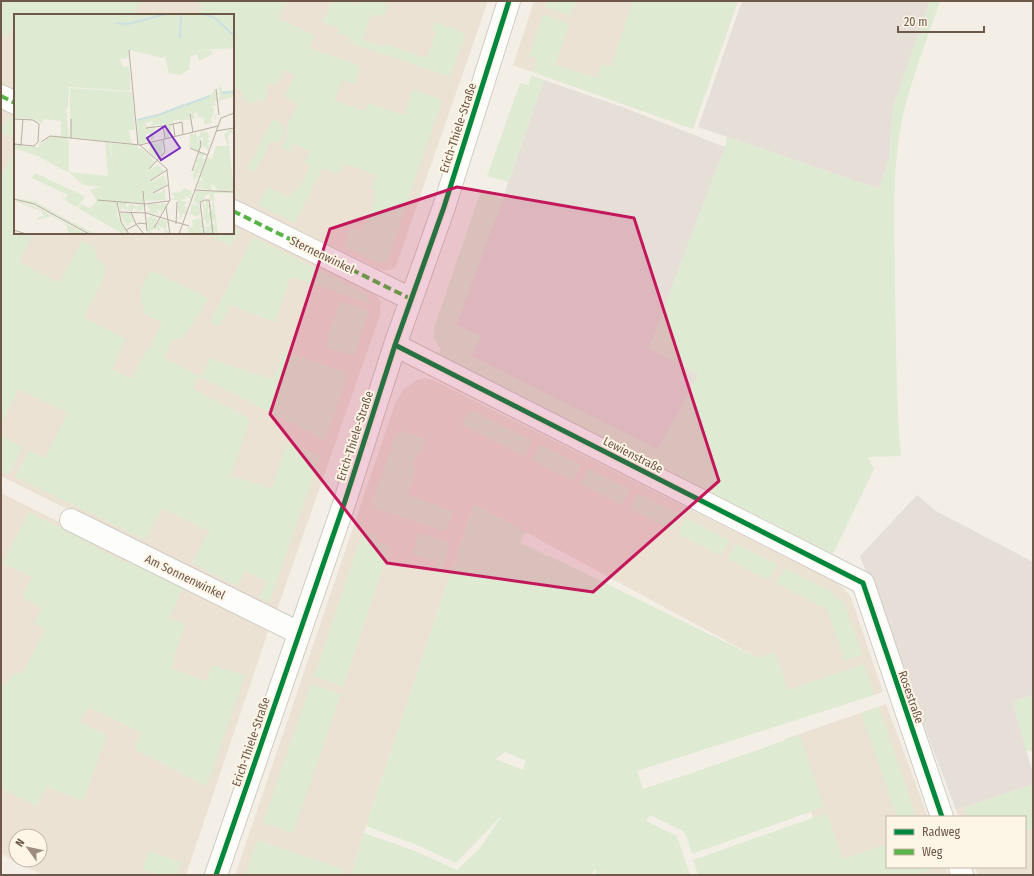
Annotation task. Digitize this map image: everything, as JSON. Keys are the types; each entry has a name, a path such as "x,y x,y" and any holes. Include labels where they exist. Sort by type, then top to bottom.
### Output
{"street":[{"name":"Erich-Thiele-Straße","path":"216,875 347,494 395,345 444,207 509,1"},
{"path":"1,96 14,102"},
{"name":"Sternenwinkel","path":"234,211 411,299"},
{"name":"Lewienstraße","path":"395,345 863,583"},
{"name":"Am Sonnenwinkel","path":"71,520 299,633"},
{"name":"Rosestraße","path":"863,583 942,816"}],"highlighted area":[{"path":"457,187 634,218 719,481 593,592 387,563 270,414 330,229"}],"shaded area":[{"path":"1,1 488,1 398,260 395,267 389,270 382,270 234,198 234,14 14,14 14,92 1,85"},
{"path":"534,1 738,1 693,129 513,65"},
{"path":"742,1 930,1 893,108 889,160 879,189 698,127"},
{"path":"544,80 625,108 725,147 649,348 699,374 658,450 471,356 456,325"},
{"path":"1,102 14,108 14,234 234,234 234,220 373,291 381,302 380,315 276,613 1,476"},
{"path":"424,378 433,380 839,584 851,597 883,692 772,727 758,658 474,504 351,875 235,875 395,404 403,390 416,381"},
{"path":"1,493 259,621 265,626 268,632 186,875 43,875 29,868 48,868 48,828 8,828 8,858 1,854"},
{"path":"917,495 936,511 1033,562 1033,695 1013,702 1033,774 1033,784 956,810 860,556"},
{"path":"886,704 928,816 886,816 886,868 946,868 949,875 833,875 785,739"},
{"path":"1033,784 1033,875 978,875 975,868 1026,868 1026,816 958,816 956,810"}],"green space":[{"path":"1,1 141,1 134,14 14,14 14,24 8,37 1,33"},
{"path":"195,1 287,1 278,18 315,36 309,48 356,64 360,69 355,84 342,80 335,101 365,111 368,103 404,115 413,89 442,100 387,262 377,262 345,247 349,230 352,230 352,228 362,231 365,222 367,223 375,199 376,190 371,189 376,175 343,163 339,174 322,169 295,223 258,205 267,187 289,198 294,188 298,190 310,166 305,163 310,151 294,144 290,152 282,148 286,138 287,125 298,104 284,96 295,75 285,70 277,85 270,82 265,92 268,93 263,102 257,99 254,104 244,100 241,91 234,87 234,14 198,14 203,5"},
{"path":"333,1 348,1 356,5 358,1 383,1 388,6 385,15 370,16 363,40 381,46 383,43 427,58 436,32 432,30 435,22 466,33 450,77 348,42 350,37 337,33 339,28 322,22"},
{"path":"547,1 576,1 571,16 545,7"},
{"path":"633,1 738,1 693,129 533,72 536,59 529,56 543,14 569,24 555,65 597,78 602,64 611,67"},
{"path":"930,1 940,1 906,105 902,120 896,161 894,203 897,393 901,456 868,457 874,469 833,554 439,354 441,350 434,338 434,328 481,191 503,199 456,325 481,336 471,356 658,449 699,375 649,348 725,147 727,137 879,189 889,160 893,108"},
{"path":"532,75 544,80 508,182 487,176 520,83 528,85"},
{"path":"11,117 14,118 14,138 1,132 1,127"},
{"path":"273,119 283,124 283,136 281,141 277,143 271,141 255,173 247,169"},
{"path":"14,151 14,234 33,234 19,262 59,283 82,241 94,247 97,258 106,267 102,282 84,317 126,339 112,369 131,379 147,349 149,350 162,323 144,313 140,291 151,270 208,298 200,313 182,339 174,338 164,358 199,376 193,389 250,419 231,476 272,488 287,443 320,456 269,603 259,597 267,582 245,571 237,586 192,563 209,531 162,508 146,540 15,477 29,450 45,458 68,413 19,389 1,424 1,176"},
{"path":"234,228 240,231 231,246 207,234 234,234"},
{"path":"253,237 366,294 371,304 291,276 275,322 230,305 220,327 210,322"},
{"path":"340,301 369,311 354,356 325,347"},
{"path":"283,351 348,373 325,440 200,377 211,357 217,361 274,380"},
{"path":"474,411 532,440 524,456 462,425 468,413"},
{"path":"402,431 426,439 422,452 416,455 413,465 415,471 408,495 453,511 447,528 443,531 371,506 396,435"},
{"path":"1,436 22,447 9,475 1,471"},
{"path":"540,444 581,465 573,481 532,460"},
{"path":"588,468 630,489 622,505 580,484"},
{"path":"637,493 680,515 672,530 630,509"},
{"path":"474,504 526,532 520,543 758,658 775,652 788,690 864,664 874,695 637,771 643,789 800,735 824,807 692,854 683,831 650,815 646,821 677,836 690,875 597,875 595,869 591,875 351,875 364,833 415,851 457,870 480,848 503,814 456,863 417,845 366,826","holes":["505,752 526,761 523,770 495,759"]},
{"path":"29,512 91,542 90,544 126,563 128,561 183,588 169,618 185,624 175,653 172,669 206,681 212,665 245,675 207,786 134,749 141,733 88,707 80,722 107,735 83,801 47,787 37,806 1,788 1,683 6,685 12,675 23,672 45,630 34,624 42,608 22,597 32,577 3,563"},
{"path":"686,518 729,540 721,555 678,534"},
{"path":"363,531 377,536 375,541 390,546 343,687 314,676"},
{"path":"419,533 450,543 440,575 434,573 438,562 412,554"},
{"path":"735,543 777,564 769,580 728,559"},
{"path":"784,568 832,592 844,603 862,655 845,661 827,609 776,583"},
{"path":"311,684 341,694 293,833 263,823"},
{"path":"1033,695 1033,752 1026,750 1013,702"},
{"path":"879,707 916,816 897,816 861,713"},
{"path":"1033,784 1033,828 1026,831 1026,816 967,816 964,808"},
{"path":"827,813 843,859 886,844 886,868 933,869 914,875 698,875 693,860"},
{"path":"257,840 343,869 342,875 245,875"},
{"path":"149,851 181,862 177,875 156,875 156,873 142,870"}],"marked path":[{"path":"1,96 14,102"},
{"path":"234,211 411,299"}],"cycle path":[{"path":"216,875 345,501 395,345 444,207 509,1"},
{"path":"395,345 863,583 942,816"}]}
